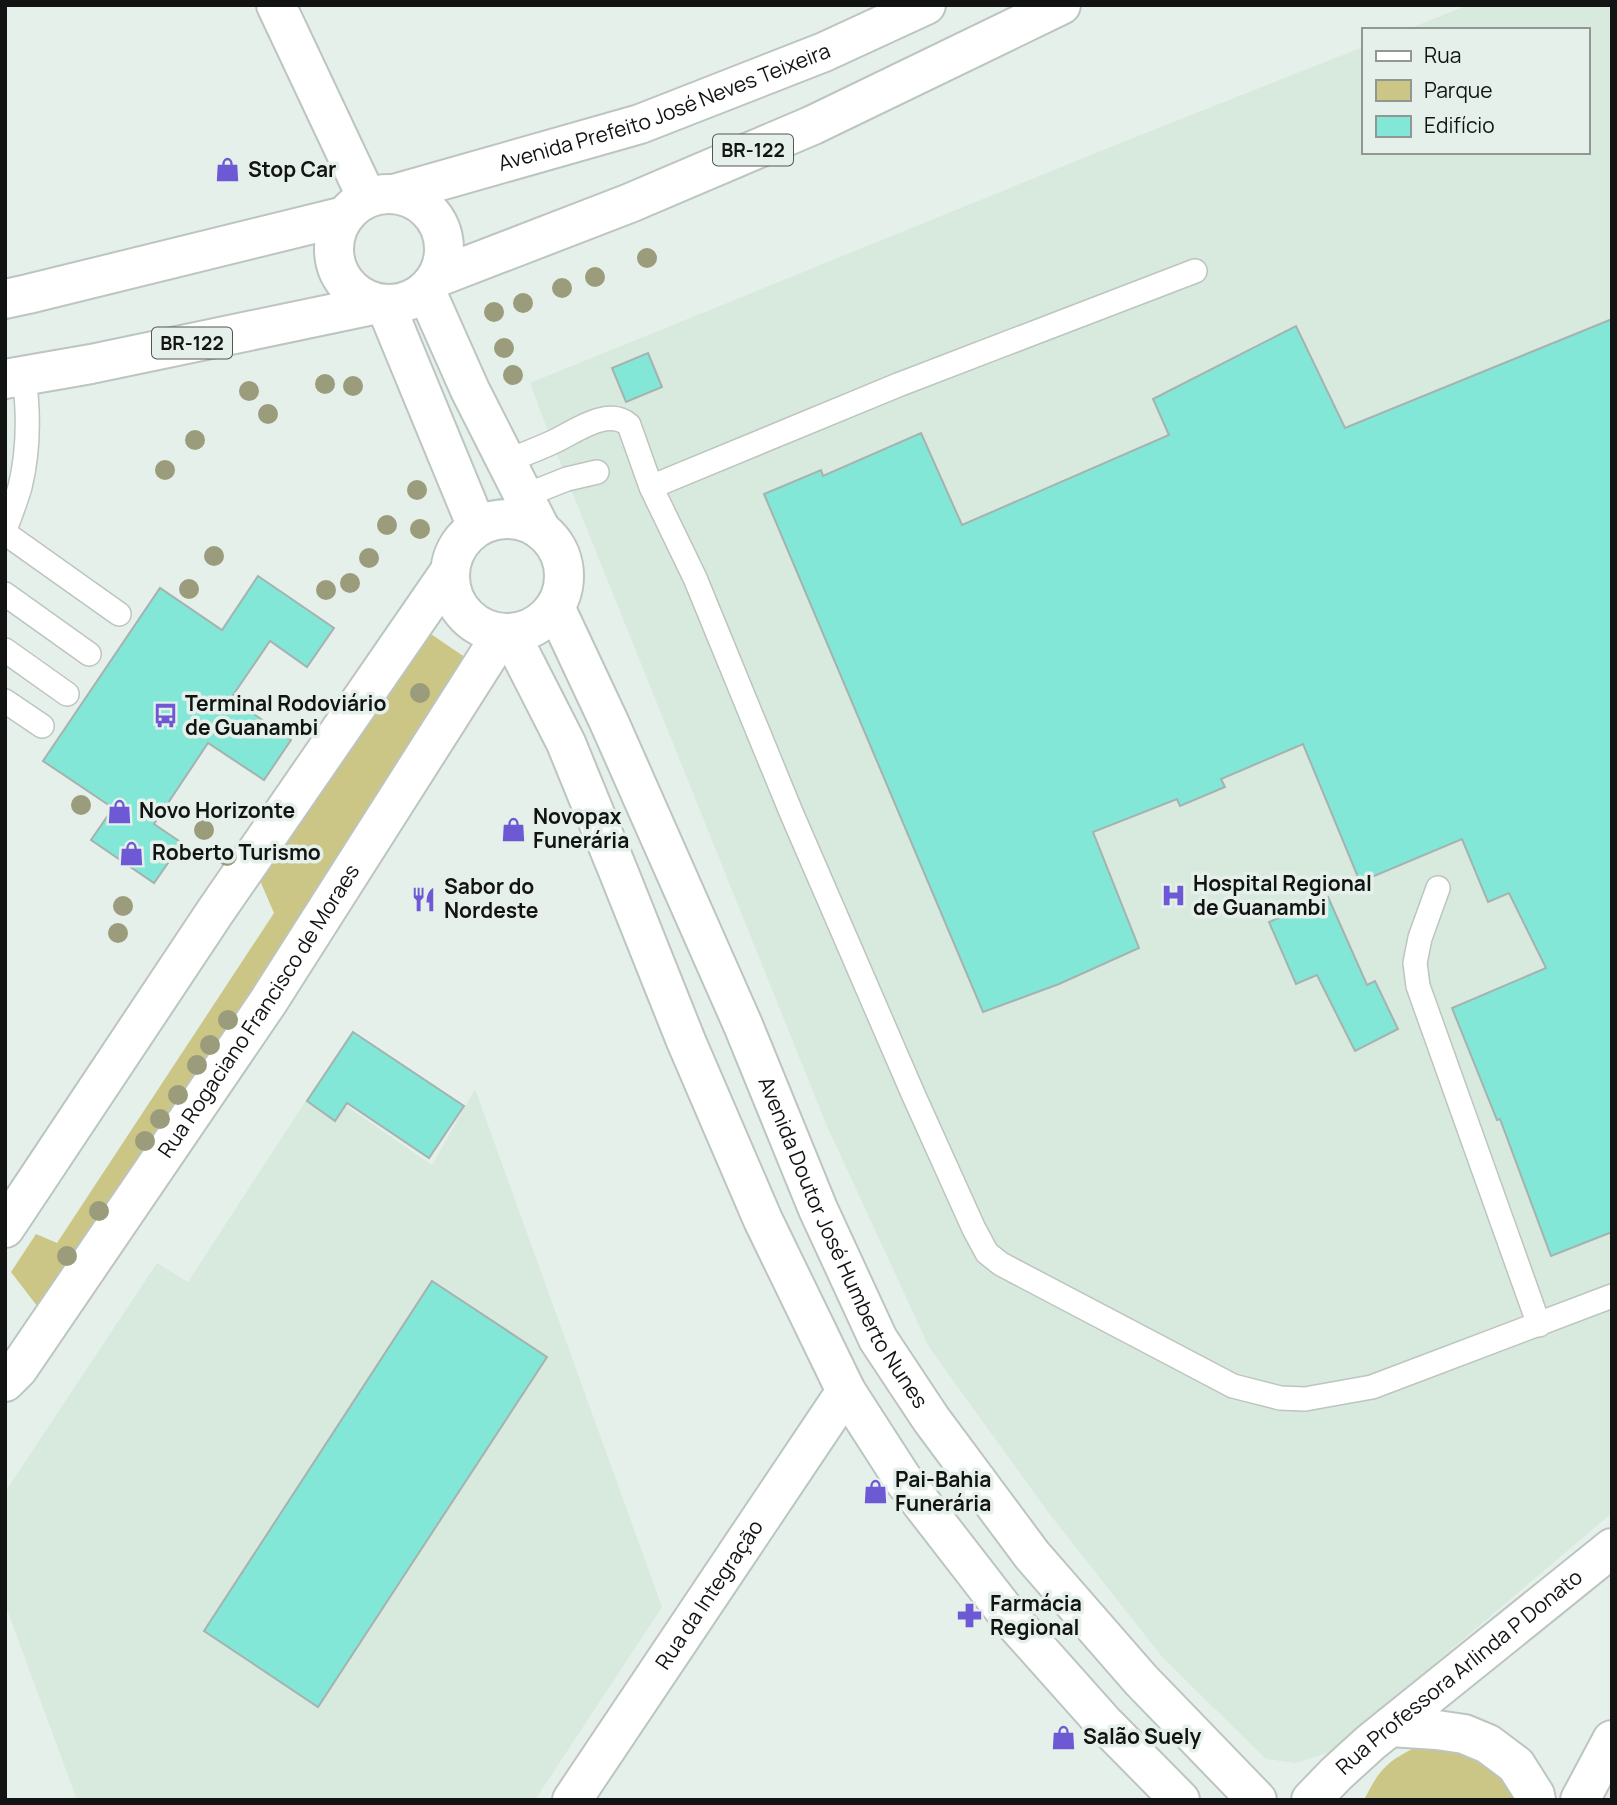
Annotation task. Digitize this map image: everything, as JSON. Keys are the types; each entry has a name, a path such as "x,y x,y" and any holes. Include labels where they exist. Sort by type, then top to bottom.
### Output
{"main road":[{"path":"276,5 369,203"},
{"name":"Avenida Prefeito José Neves Teixeira","path":"5,299 369,203 640,124 824,52 926,5"},
{"name":"BR-122","path":"15,377 411,300 432,284 813,125 1061,5"},
{"path":"477,527 382,304 360,297 348,286 335,261 340,226 369,203 420,203 432,213 440,226 444,241 443,260 432,284 470,390 541,530"},
{"path":"512,519 541,530 553,542 564,575 555,607 541,622 526,630 506,634 485,629 470,620 457,606 451,589 452,558 458,546 477,527 496,520 512,519"},
{"path":"5,1228 215,912 450,571"},
{"name":"Avenida Doutor José Humberto Nunes","path":"555,607 738,1012 818,1209 878,1339 931,1419 1032,1555 1141,1680 1256,1800"},
{"path":"506,634 566,743 686,1041 763,1220 846,1391 902,1478 1012,1620 1102,1722 1180,1800"},
{"name":"Rua Rogaciano Francisco de Moraes","path":"9,1370 274,993 506,634"},
{"name":"Rua da Integração","path":"572,1800 846,1391"},
{"name":"Rua Professora Arlinda P Donato","path":"1311,1800 1336,1774 1390,1727 1612,1548"},
{"path":"1390,1727 1464,1734 1488,1744 1516,1765 1536,1800"},
{"path":"1580,1800 1612,1740"}],"lane":[{"path":"651,487 898,385 1195,271"},
{"path":"15,377 28,406 26,456 19,489 5,531 119,614"},
{"path":"507,461 593,421 614,418 629,425 631,458 651,487 695,578 791,812 974,1229 987,1253 1001,1264 1233,1387 1280,1398 1305,1399 1372,1387 1612,1296"},
{"path":"524,496 567,479 597,472"},
{"path":"5,594 89,654"},
{"path":"5,650 67,694"},
{"path":"5,701 42,726"},
{"path":"1438,888 1420,938 1415,963 1418,986 1539,1325"}],"shaded area":[{"name":"Hospital Regional de Guanambi","path":"1468,5 1612,5 1612,1513 1330,1752 1296,1763 1266,1759 1163,1658 1048,1512 929,1347 826,1124 530,383 1362,47 1362,154 1589,154 1589,28 1411,28"},
{"path":"316,1085 432,1165 475,1089 662,1607 535,1800 77,1800 5,1604 5,1492 157,1263 188,1282"}],"green space":[{"path":"422,628 478,666 44,1315 11,1272 36,1234 57,1243 274,913 258,876"},
{"path":"1423,1744 1483,1748 1528,1800 1364,1800 1387,1765"}],"building":[{"path":"1612,319 1612,1232 1551,1256 1500,1119 1497,1120 1452,1008 1546,968 1509,893 1488,902 1462,839 1360,882 1303,744 1221,779 1225,787 1180,806 1177,799 1093,832 1139,948 1059,984 983,1012 764,494 821,470 823,476 921,433 962,525 1169,435 1153,399 1296,326 1345,428"},
{"path":"648,353 662,387 626,402 612,368"},
{"name":"Terminal Rodoviário de Guanambi","path":"258,576 334,628 307,667 270,641 231,698 291,740 264,780 208,743 154,824 182,843 154,883 91,840 113,808 43,761 160,588 222,630"},
{"path":"1328,897 1367,985 1375,981 1398,1029 1355,1051 1317,975 1296,984 1269,922"},
{"path":"353,1032 464,1106 429,1158 347,1103 335,1121 307,1101"},
{"path":"432,1281 547,1357 318,1707 204,1631"}],"place":[{"name":"Stop Car","path":"228,170"},
{"name":"Terminal Rodoviário de Guanambi","path":"165,716"},
{"name":"Novo Horizonte","path":"119,811"},
{"name":"Novopax Funerária","path":"513,829"},
{"name":"Roberto Turismo","path":"132,853"},
{"name":"Hospital Regional de Guanambi","path":"1173,896"},
{"name":"Sabor do Nordeste","path":"424,899"},
{"name":"Pai-Bahia Funerária","path":"875,1492"},
{"name":"Farmácia Regional","path":"970,1616"},
{"name":"Salão Suely","path":"1063,1737"}]}
